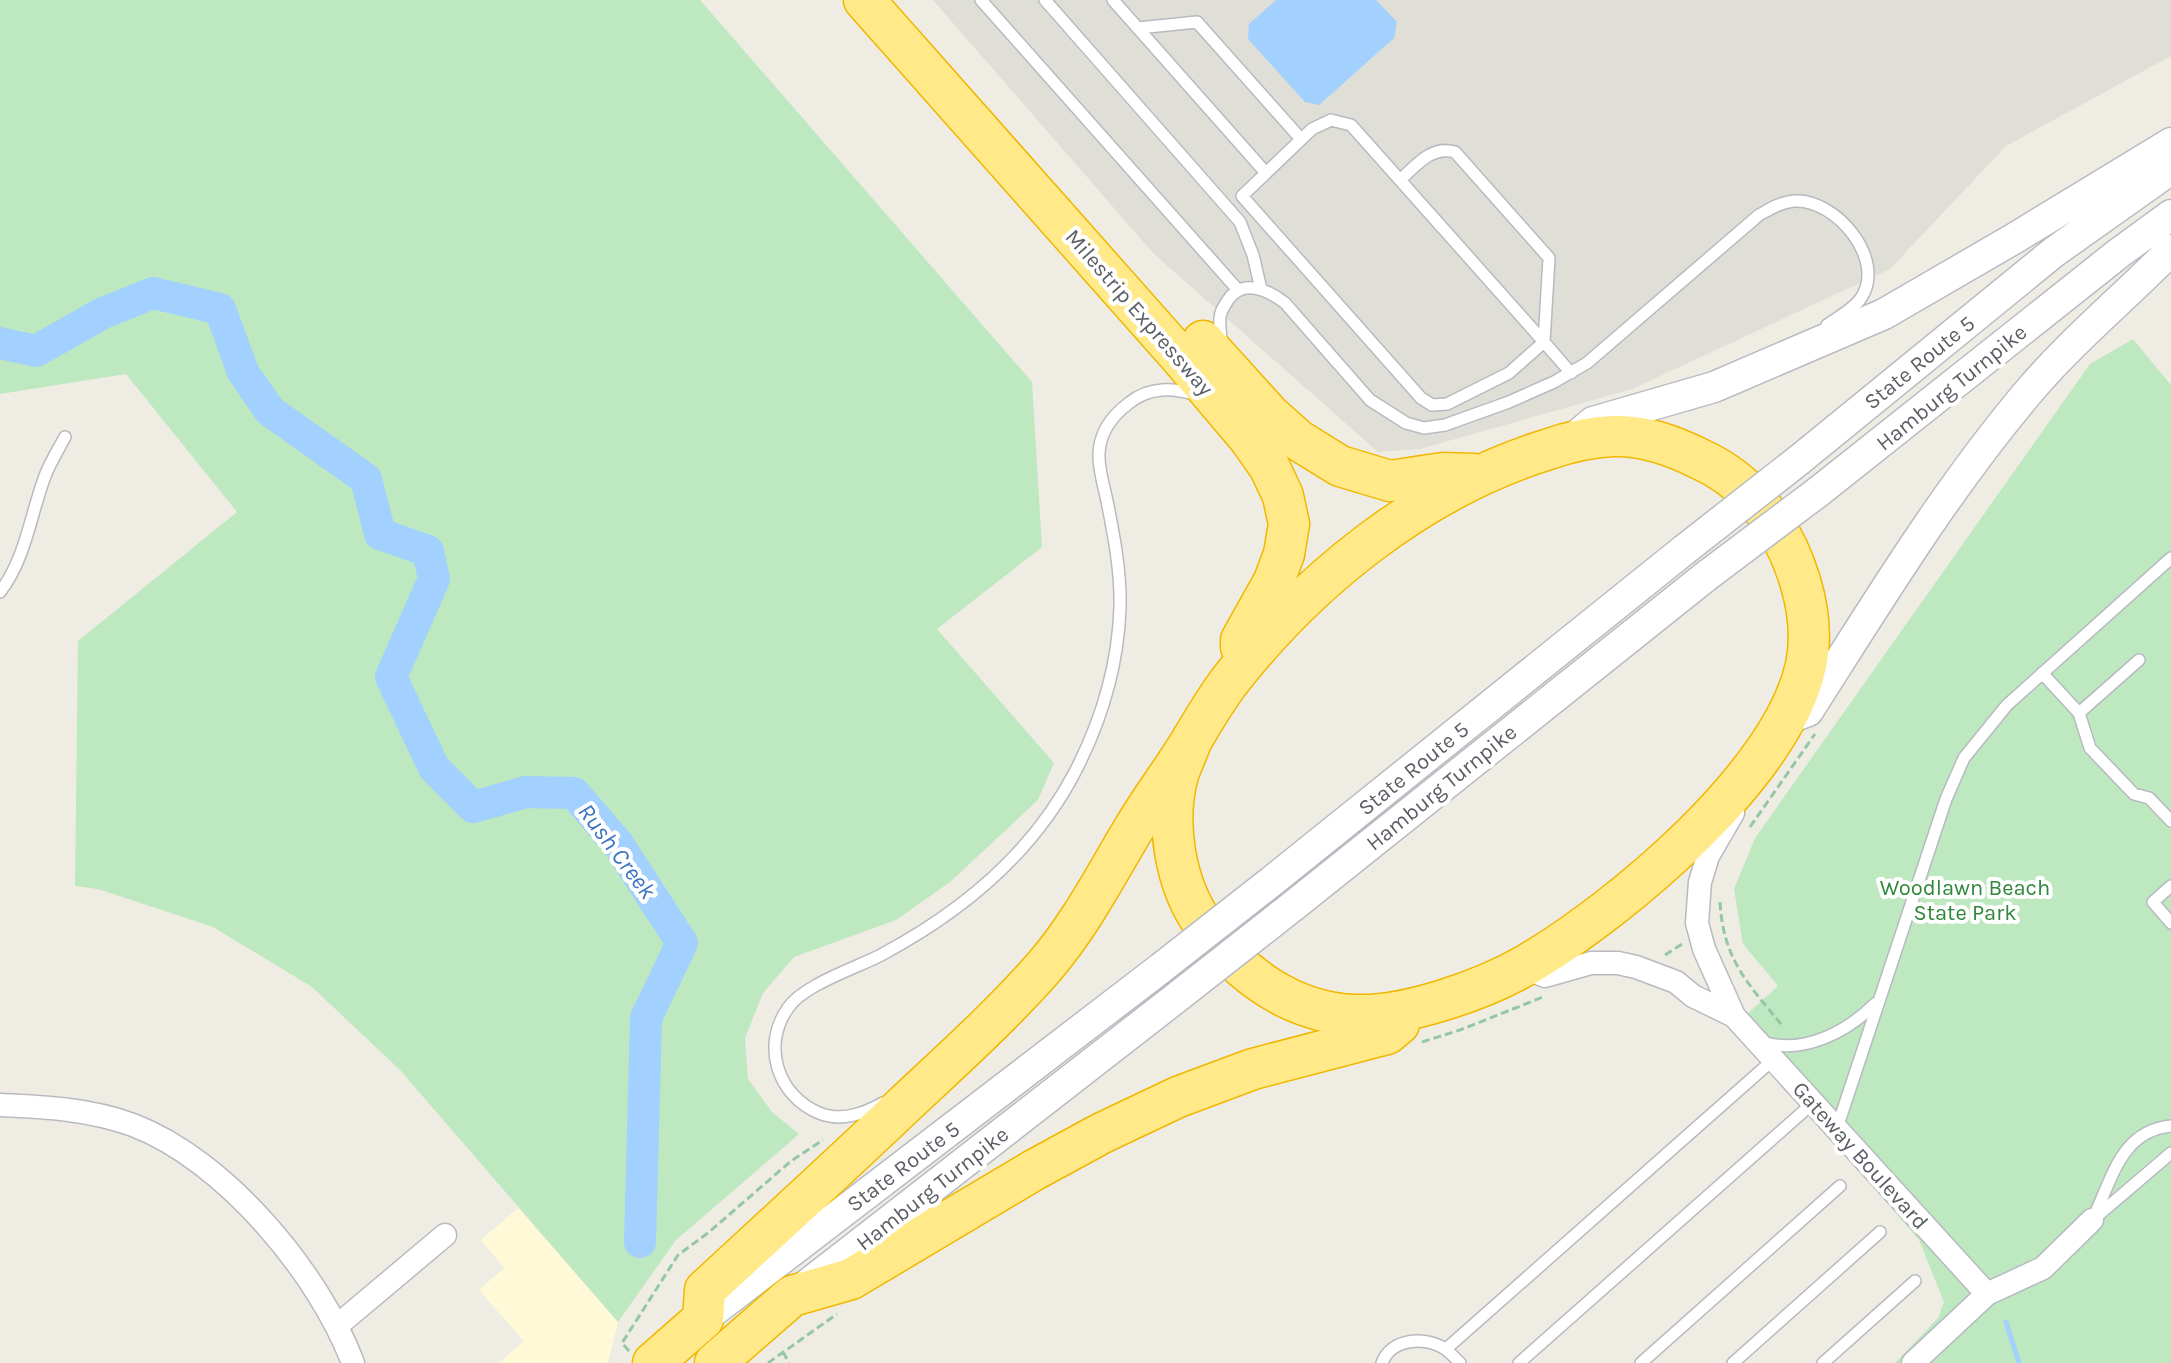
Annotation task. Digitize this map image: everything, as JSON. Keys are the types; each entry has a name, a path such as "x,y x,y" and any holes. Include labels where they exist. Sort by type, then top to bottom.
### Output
{"highway":[{"name":"Milestrip Expressway","path":"864,0 1229,393 1270,415 1298,440 1340,466 1390,481 1443,473 1482,474"},
{"name":"Milestrip Expressway","path":"898,0 1229,393 1270,468 1283,496 1289,524 1284,554 1274,581 1241,640 1241,667"},
{"path":"703,1319 705,1290 976,1038 1065,942 1084,915 1134,827 1241,667 1276,627 1354,555 1392,527 1482,474 1570,442 1610,436 1643,438 1674,446 1734,478 1762,508 1787,547 1807,622 1808,650 1800,727 1692,836 1633,889 1580,930 1535,981 1449,998 1418,1025 1253,1069 1178,1097 1034,1170 851,1279 792,1296"},
{"path":"1192,739 1177,779 1173,817 1176,857 1196,914 1217,944 1268,988 1305,1004 1326,1011 1418,1025"},
{"name":"Hamburg Turnpike","path":"715,1363 792,1296"},
{"name":"State Route 5","path":"642,1358 703,1319"}],"main road":[{"path":"1570,442 1593,422 1714,387 1884,314 2171,143"},
{"name":"State Route 5","path":"703,1319 1272,881 2054,252 2171,169"},
{"name":"Hamburg Turnpike","path":"792,1296 1293,906 1705,577 2171,215"},
{"path":"1800,727 1899,567 1962,477 2027,393 2171,250"}],"street":[{"name":"Gateway Boulevard","path":"1737,789 1733,818 1715,843 1700,882 1697,923 1704,949 1734,1016 1987,1294"},
{"name":"Gateway Boulevard","path":"1535,981 1591,963 1618,963 1676,982 1693,996 1734,1016"},
{"path":"0,1105 59,1107 100,1114 136,1126 169,1143 228,1186 294,1259 338,1325 353,1363"},
{"path":"1913,1363 1987,1294 2043,1268 2092,1220"},
{"path":"338,1325 445,1235"}],"lane":[{"path":"981,0 1238,290"},
{"path":"1045,0 1240,222 1253,255 1261,289"},
{"path":"1113,0 1266,173"},
{"path":"1138,28 1197,22 1301,139"},
{"path":"1400,180 1433,151 1443,148 1455,152 1549,258 1544,342 1509,373 1447,404 1432,405 1421,398 1242,196 1312,129 1331,120 1351,125 1544,342 1571,373"},
{"path":"893,1096 863,1113 849,1116 821,1114 798,1100 782,1081 775,1061 775,1039 781,1020 789,1006 803,993 903,943 956,908 1003,869 1030,841 1054,808 1081,760 1101,714 1116,652 1120,607 1118,564 1099,453 1103,433 1113,417 1139,395 1175,389 1199,395 1229,393 1220,313 1238,290 1254,287 1271,292 1285,303 1370,400 1389,414 1424,428 1445,425 1509,402 1571,373 1587,363 1759,215 1777,205 1795,201 1815,204 1833,214 1863,248 1867,273 1865,288 1861,298 1846,312 1770,364"},
{"path":"1240,222 1253,209"},
{"path":"0,592 14,574 46,472 65,437"},
{"path":"1837,1128 1946,799 1964,758 2007,705 2171,558"},
{"path":"2079,713 2139,660"},
{"path":"2042,673 2079,713 2090,748 2134,794 2149,798 2171,821"},
{"path":"2171,886 2153,902 2171,923"},
{"path":"1756,1040 1779,1047 1844,1030 1879,1000"},
{"path":"905,1088 976,1038"},
{"path":"1446,1349 1774,1059"},
{"path":"1519,1363 1813,1103"},
{"path":"2092,1220 2117,1163 2132,1144 2146,1131 2171,1126"},
{"path":"2092,1220 2171,1153"},
{"path":"1641,1363 1840,1186"},
{"path":"1733,1363 1880,1232"},
{"path":"1823,1363 1915,1281"},
{"path":"1382,1363 1397,1346 1412,1340 1434,1343 1446,1349 1460,1363"}],"path":[{"path":"1749,829 1800,727"},
{"path":"1720,901 1722,930 1740,974 1781,1024"},
{"path":"1660,959 1687,940"},
{"path":"1418,1025 1460,1030 1535,981"},
{"path":"642,1358 622,1343 678,1255 791,1161 829,1136"},
{"path":"768,1363 844,1309"},
{"path":"783,1352 789,1363"}],"shaded area":[{"path":"933,0 2171,0 2171,56 2006,146 1890,269 1632,389 1420,449 1378,452 1154,254"},
{"path":"518,1208 618,1322 608,1363 499,1363 524,1341 479,1290 504,1268 481,1240"}],"green space":[{"path":"0,0 700,0 1032,382 1042,547 937,629 1054,763 1038,800 950,882 896,920 794,957 763,993 745,1038 748,1079 772,1112 799,1134 676,1240 618,1322 400,1070 312,987 213,927 98,889 75,886 78,641 237,512 126,374 0,394"},
{"name":"Woodlawn Beach State Park","path":"2133,339 2171,385 2171,1363 1895,1363 1938,1318 1944,1302 1919,1240 1734,1026 1778,986 1743,944 1734,889 1755,838 2090,364"}],"water":[{"path":"1276,0 1376,0 1397,22 1394,38 1319,105 1305,102 1248,39 1249,24"}],"waterway":[{"name":"Rush Creek","path":"0,343 36,351 103,313 153,293 220,309 243,372 270,411 366,479 380,534 428,551 434,579 391,677 434,768 473,807 526,792 574,793 618,844 682,943 646,1018 640,1242"},
{"path":"2006,1322 2019,1363"}]}
